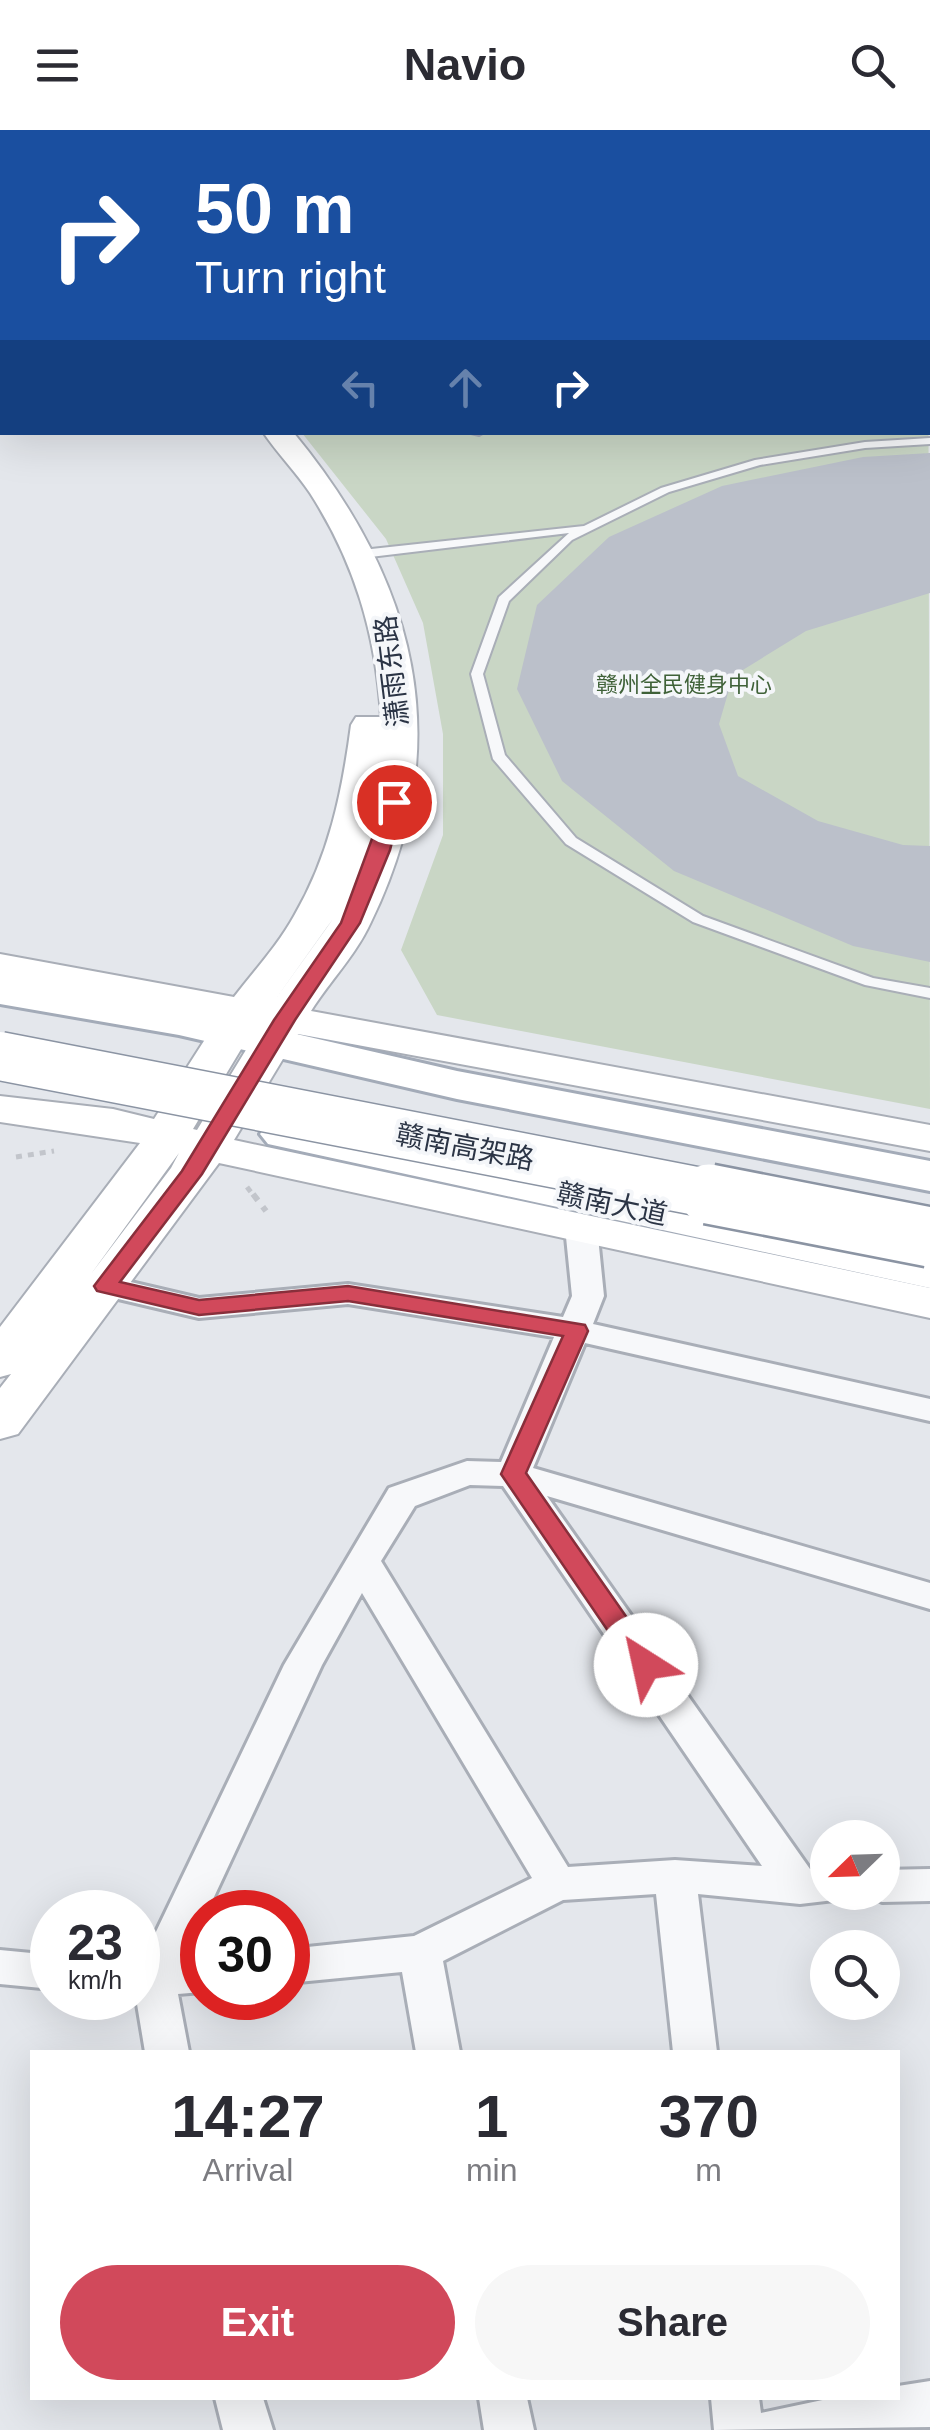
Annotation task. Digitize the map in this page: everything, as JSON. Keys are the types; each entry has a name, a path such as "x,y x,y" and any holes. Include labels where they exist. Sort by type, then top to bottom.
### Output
{"highway":[{"name":"赣南高架路","path":"0,1020 930,1200"},
{"name":"赣南高架路","path":"0,1056 930,1237"}],"main road":[{"name":"潇雨东路","path":"0,1422 105,1286 259,1027 345,849 360,802 369,715 368,673 355,607 339,557 316,512 285,467 254,435"},
{"name":"潇雨东路","path":"259,1027 351,923 394,802 402,712 384,603 341,511 280,435"},
{"path":"0,966 259,1027 457,1085 930,1176"},
{"path":"0,990 259,1027 930,1138"},
{"name":"赣南大道","path":"0,1074 196,1128 930,1272"},
{"path":"0,1108 196,1128 262,1161 930,1303"},
{"name":"潇雨东路","path":"0,1362 68,1276 196,1128"}],"street":[{"path":"514,1474 577,1331 588,1296 582,1227"},
{"path":"105,1286 199,1308 348,1294 577,1331 930,1410"},
{"path":"160,1951 304,1665 402,1497 467,1473 514,1474 930,1596"},
{"path":"514,1474 810,1882"},
{"path":"362,1561 556,1884"},
{"path":"310,1964 420,1953 556,1884 674,1876 810,1888"},
{"path":"674,1876 695,2050"},
{"path":"900,1886 930,1885"},
{"path":"420,1953 438,2050"},
{"path":"0,1967 30,1970"},
{"path":"158,2020 166,2050"},
{"path":"240,2400 248,2430"},
{"path":"502,2400 508,2430"},
{"path":"736,2400 739,2430"},
{"path":"777,2430 930,2404"}],"lane":[{"path":"930,441 865,445 759,462 665,490 568,538 503,600 477,674 498,756 572,840 698,919 870,982 930,993"},
{"path":"362,554 592,526"}],"path":[{"path":"246,1187 266,1211"}],"green space":[{"name":"赣州全民健身中心","path":"304,435 929,435 930,1109 437,1015 401,950 443,835 443,734 423,623 386,539"}],"building":[{"path":"930,453 930,593 806,631 733,676 719,724 738,776 818,821 903,845 930,846 930,962 853,946 674,871 562,781 517,689 537,605 609,537 722,486 863,457"}],"route":[{"path":"394,802 351,923 284,1020 275,1041 191,1174 105,1286 199,1308 348,1294 577,1331 514,1474 646,1665"}]}
